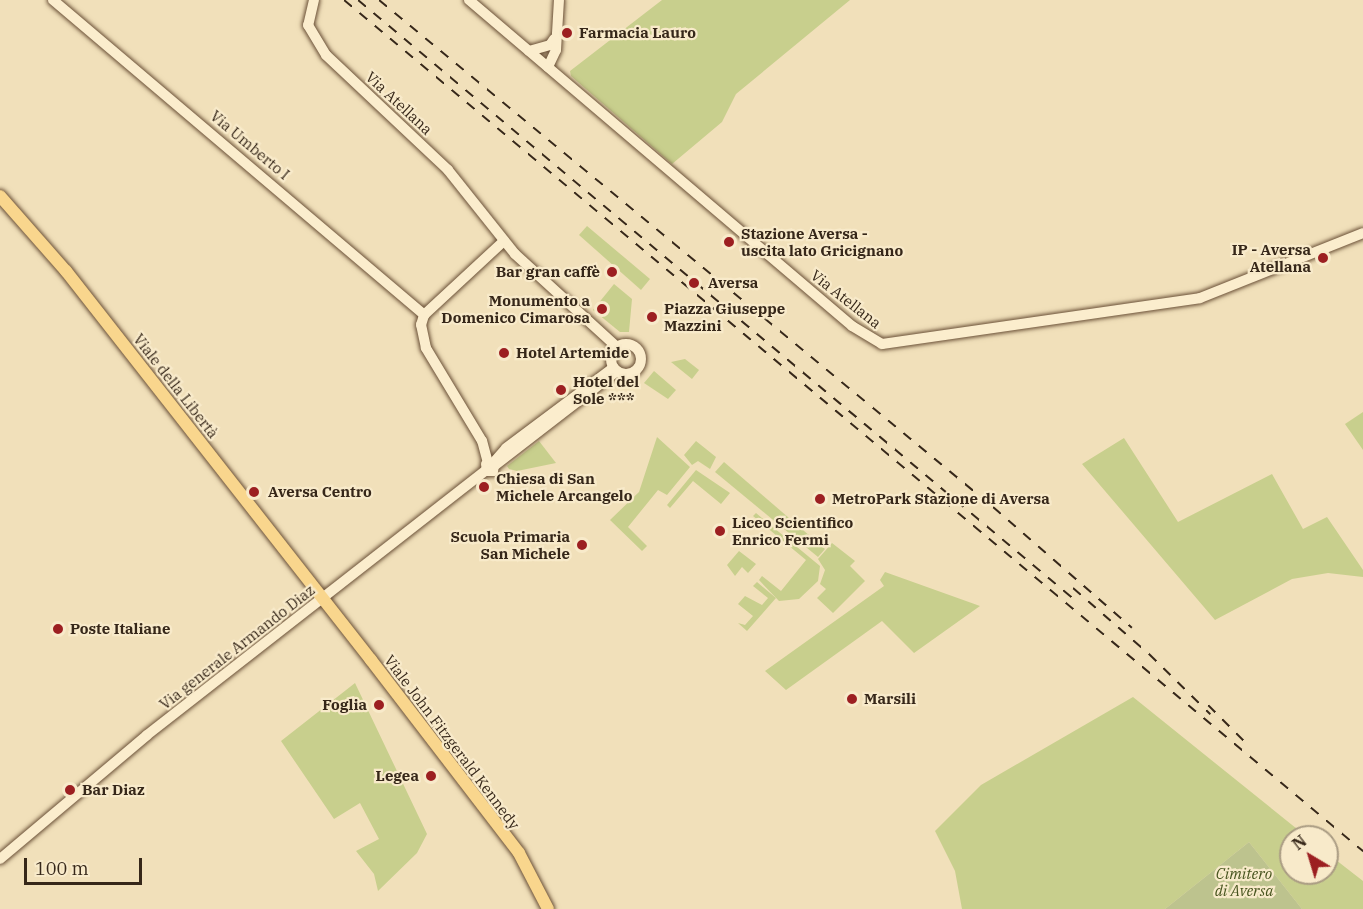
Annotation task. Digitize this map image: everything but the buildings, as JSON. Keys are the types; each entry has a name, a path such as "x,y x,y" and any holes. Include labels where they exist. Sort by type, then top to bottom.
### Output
{"main road":[{"name":"Via Umberto I","path":"53,0 424,315"},
{"name":"Via Atellana","path":"314,0 308,14 314,41 448,170 504,241 617,347"},
{"name":"Via Atellana","path":"469,0 852,326 882,344 1200,298 1363,232"},
{"path":"559,0 554,45 559,77"},
{"path":"529,51 554,45"},
{"path":"544,64 554,45"},
{"name":"Viale della Libertà","path":"0,196 59,262 324,599"},
{"path":"490,466 482,441 426,348 421,325 424,315 504,241"},
{"path":"490,466 506,448 615,369 631,373 640,362 636,348 627,344 617,347 611,356 615,369"},
{"name":"Via generale Armando Diaz","path":"0,859 147,735 324,599 490,466"},
{"name":"Viale John Fitzgerald Kennedy","path":"324,599 519,853 548,909"}],"green space":[{"path":"662,0 850,0 736,94 722,122 672,164 571,76 570,71"},
{"path":"587,226 650,279 641,290 579,235"},
{"path":"614,284 632,299 629,332 620,332 593,310"},
{"path":"685,359 699,370 692,379 671,362"},
{"path":"654,371 676,390 668,399 644,383"},
{"path":"1363,412 1363,450 1345,424"},
{"path":"657,437 690,467 667,495 658,490 628,527 647,546 642,551 610,520 639,492"},
{"path":"1124,438 1178,522 1272,474 1303,529 1327,517 1363,570 1363,577 1328,573 1292,579 1215,620 1082,464"},
{"path":"539,441 556,463 517,471 509,469 507,466"},
{"path":"696,441 716,457 710,469 698,461 692,465 684,455"},
{"path":"724,462 825,549 818,557 715,472"},
{"path":"696,470 730,493 721,504 693,481 670,508 667,505"},
{"path":"756,513 820,566 818,581 799,599 779,601 759,580 762,576 781,591 806,560 753,516"},
{"path":"832,543 855,561 850,566 865,581 833,613 817,598 826,589 820,584 825,570 818,559"},
{"path":"739,551 756,564 748,573 742,567 735,576 727,565"},
{"path":"885,572 980,606 914,653 882,621 786,690 765,671 884,586 880,580"},
{"path":"757,582 776,598 747,631 738,623 745,625 753,616 738,604 745,596 762,605 768,598 753,586"},
{"path":"355,683 427,834 417,853 378,891 374,874 356,851 379,839 360,803 334,819 281,741"},
{"path":"1133,697 1292,825 1279,825 1279,880 1249,842 1165,909 962,909 955,871 935,831 981,785"},
{"name":"Cimitero di Aversa","path":"1249,842 1279,880 1279,885 1283,885 1302,909 1165,909"},
{"path":"1339,862 1363,881 1363,909 1302,909 1283,885 1339,885"}],"railway":[{"path":"344,0 1363,851"},
{"path":"358,0 1076,601"},
{"path":"379,0 993,507 1132,628"},
{"path":"1073,588 1149,654 1210,714"},
{"path":"1208,705 1246,743"}],"place":[{"name":"Farmacia Lauro","path":"567,33"},
{"name":"Stazione Aversa - uscita lato Gricignano","path":"729,242"},
{"name":"IP - Aversa Atellana","path":"1323,258"},
{"name":"Bar gran caffè","path":"612,272"},
{"name":"Aversa","path":"694,283"},
{"name":"Monumento a Domenico Cimarosa","path":"602,309"},
{"name":"Piazza Giuseppe Mazzini","path":"652,317"},
{"name":"Hotel Artemide","path":"504,353"},
{"name":"Hotel del Sole ***","path":"561,390"},
{"name":"Chiesa di San Michele Arcangelo","path":"484,487"},
{"name":"Aversa Centro","path":"254,492"},
{"name":"MetroPark Stazione di Aversa","path":"820,499"},
{"name":"Liceo Scientifico Enrico Fermi","path":"720,531"},
{"name":"Scuola Primaria San Michele","path":"582,545"},
{"name":"Poste Italiane","path":"58,629"},
{"name":"Marsili","path":"852,699"},
{"name":"Foglia","path":"379,705"},
{"name":"Legea","path":"431,776"},
{"name":"Bar Diaz","path":"70,790"}]}
